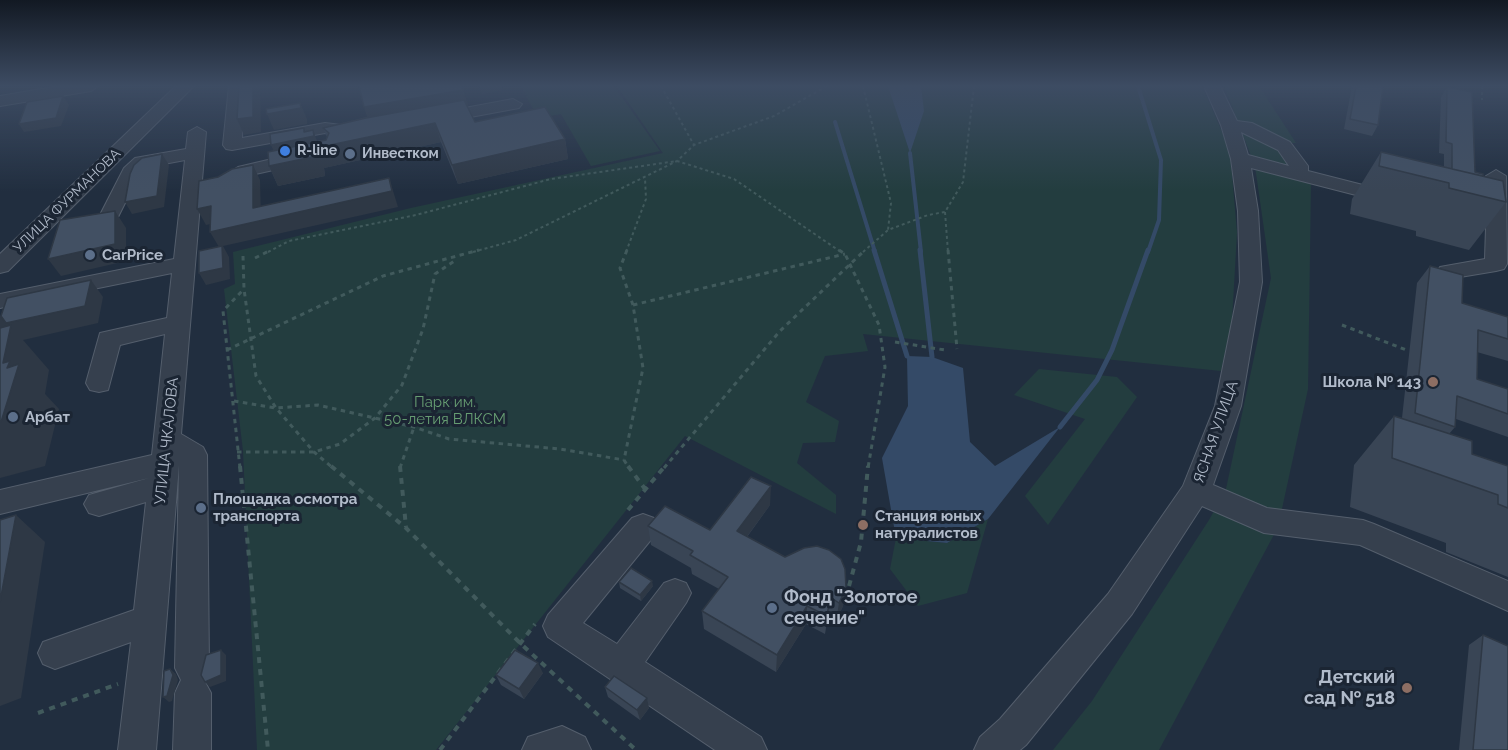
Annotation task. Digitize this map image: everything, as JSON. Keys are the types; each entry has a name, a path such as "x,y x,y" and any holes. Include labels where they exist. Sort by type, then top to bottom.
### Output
{"street":[{"name":"УЛИЦА ФУРМАНОВА","path":"0,266 150,121"},
{"path":"234,121 232,145 325,128 359,132 370,130"},
{"name":"ЯСНАЯ УЛИЦА","path":"993,750 1013,732 1120,604 1196,491 1233,390 1251,282 1248,211 1240,159 1228,121"},
{"path":"1230,125 1246,127 1284,146 1299,166 1298,173"},
{"name":"УЛИЦА ЧКАЛОВА","path":"111,213 131,172 142,162 196,143 137,750"},
{"path":"191,192 219,186 245,171 326,153"},
{"path":"1240,159 1405,201"},
{"path":"1448,272 1496,264 1496,176"},
{"path":"1439,210 1496,224"},
{"path":"0,301 184,264"},
{"path":"99,383 109,339 179,323"},
{"path":"0,502 193,455 192,750"},
{"path":"99,504 165,462"},
{"path":"1196,491 1264,520 1362,533 1508,596"},
{"path":"633,522 561,626 747,750"},
{"path":"621,666 675,593"},
{"path":"55,653 149,627 192,618"},
{"path":"541,750 562,745 572,750"}],"path":[{"path":"681,121 694,145"},
{"path":"227,350 383,276 516,240 645,178 678,160 694,145 760,121"},
{"path":"871,121 891,203 888,230"},
{"path":"957,350 945,212 963,182 970,121"},
{"path":"255,258 289,240 416,216 551,179 678,160 734,179 845,254 879,325 885,367 870,446 861,542 849,586"},
{"path":"624,460 643,368 633,305 620,268 646,199 645,178"},
{"path":"633,522 645,489 780,332 888,230 928,215 945,212"},
{"path":"633,305 845,254"},
{"path":"243,256 244,289 256,376 276,408 314,452 406,528 520,643 636,750"},
{"path":"237,452 314,452 340,444 375,418 402,385 423,329 435,274 460,257"},
{"path":"244,289 223,311 268,750"},
{"path":"1342,325 1410,351"},
{"path":"895,342 945,350"},
{"path":"234,401 276,408 318,405 414,427 449,439 560,449 624,460 645,489"},
{"path":"406,528 400,467 414,427"},
{"path":"440,750 542,616"},
{"path":"39,713 118,684"}],"green space":[{"path":"565,121 639,121 660,151 591,166"},
{"name":"Парк им. 50-летия ВЛКСМ","path":"641,121 1217,121 1230,150 1237,233 1232,320 1221,371 863,334 868,351 825,356 806,402 839,421 835,442 803,443 797,463 836,495 836,514 685,436 436,750 257,750 243,451 224,289 235,284 233,252 411,208 663,153"},
{"path":"1238,121 1282,121 1296,143 1277,143 1294,179 1311,183 1308,389 1278,527 1159,750 1053,750 1092,701 1209,520 1226,489 1271,278 1255,166"},
{"path":"1039,369 1117,377 1137,397 1048,525 1025,496 1085,419 1014,395"},
{"path":"988,519 967,593 918,606 890,569 896,538 947,543"}],"water":[{"path":"899,121 921,121 910,153"},
{"path":"907,356 932,357 963,368 970,442 995,466 1060,427 988,519 947,543 896,538 882,458 908,406"}],"building":[{"path":"20,121 38,121 19,124"},
{"path":"353,121 554,121 565,139 452,165 435,123 316,148 317,156 269,166 268,152 326,140 329,133 323,128"},
{"path":"1359,121 1379,121 1378,125"},
{"path":"1446,121 1473,121 1475,172 1483,176 1452,169 1452,144 1446,142"},
{"path":"304,128 304,132 313,130 314,136 271,145 270,134"},
{"path":"1381,152 1503,181 1506,202 1449,188 1449,183 1379,166"},
{"path":"162,154 157,196 125,202 134,165 142,158"},
{"path":"253,165 253,208 389,178 392,191 210,232 211,206 197,209 199,181 218,177 232,169"},
{"path":"115,211 115,244 48,259 60,220"},
{"path":"222,246 223,268 199,273 199,251"},
{"path":"1430,266 1463,275 1462,303 1508,317 1508,339 1478,330 1477,379 1508,389 1508,414 1457,396 1455,427 1415,413"},
{"path":"91,280 85,306 6,323 1,316 7,298"},
{"path":"11,325 3,363 10,361 7,368 19,364 0,422 0,328"},
{"path":"1394,416 1472,441 1472,454 1508,466 1508,508 1498,504 1498,495 1392,458"},
{"path":"751,477 771,486 737,531 785,557 804,548 817,546 829,550 841,559 845,569 846,588 839,603 830,597 827,616 807,606 777,655 702,611 728,577 690,555 693,551 648,526 665,506 710,530"},
{"path":"16,515 0,602 0,520"},
{"path":"631,568 652,581 640,595 619,582"},
{"path":"1483,635 1508,646 1508,750 1473,750"},
{"path":"221,650 221,675 205,682 201,675 206,655"},
{"path":"515,650 538,663 519,689 496,675"},
{"path":"170,669 173,675 167,696 163,697 164,671"},
{"path":"614,676 647,698 637,710 605,687"}],"waterway":[{"path":"1148,252 1159,220 1161,160 1149,121"},
{"path":"835,122 875,252"},
{"path":"910,153 921,252"},
{"path":"874,250 907,356"},
{"path":"920,250 932,357"},
{"path":"1060,427 1097,380 1112,350 1148,250"}],"place":[{"name":"R-line","path":"285,151"},
{"name":"Инвестком","path":"350,154"},
{"name":"CarPrice","path":"90,255"},
{"name":"Школа № 143","path":"1433,382"},
{"name":"Арбат","path":"13,417"},
{"name":"Площадка осмотра транспорта","path":"201,508"},
{"name":"Станция юных натуралистов","path":"863,525"},
{"name":"Фонд \"Золотое сечение\"","path":"772,608"},
{"name":"Детский сад № 518","path":"1407,688"}]}
